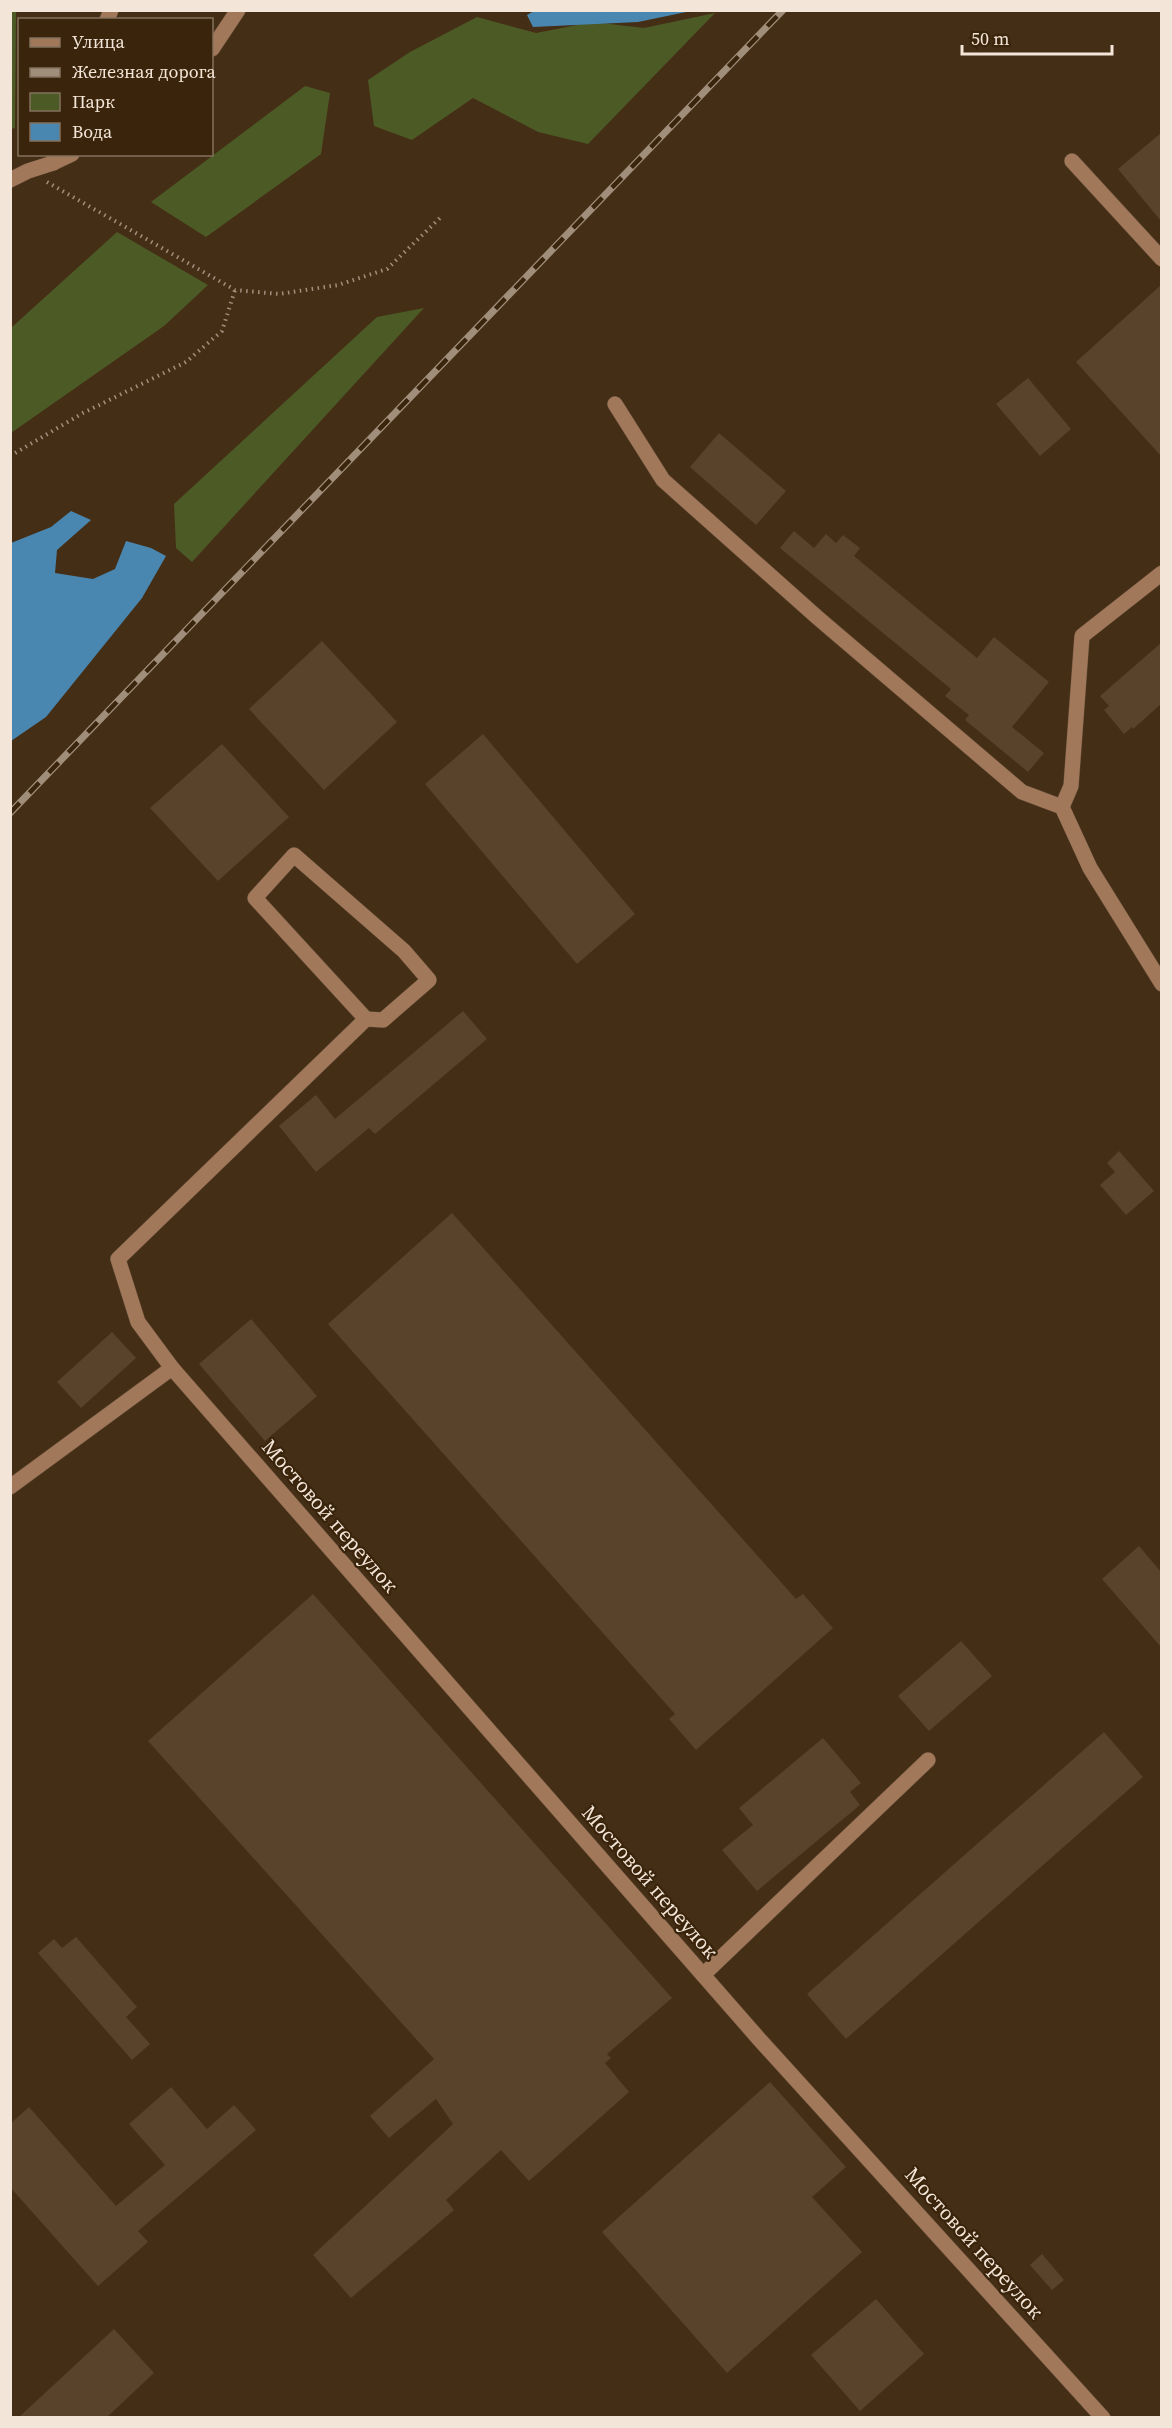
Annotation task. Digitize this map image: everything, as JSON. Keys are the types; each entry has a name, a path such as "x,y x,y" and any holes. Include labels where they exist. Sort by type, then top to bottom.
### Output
{"street":[{"path":"213,48 238,10"},
{"path":"10,180 54,159"},
{"path":"1072,161 1161,259"},
{"path":"615,404 663,480 819,618 1022,792 1062,807 1090,868 1161,984"},
{"path":"1062,807 1071,786 1082,636 1161,573"},
{"path":"294,855 404,951 429,980 382,1020 366,1019 255,898 294,855"},
{"name":"Мостовой переулок","path":"366,1019 118,1259 138,1322 172,1368 704,1975 1103,2418"},
{"path":"10,1487 172,1368"},
{"path":"704,1975 928,1760"}],"path":[{"path":"28,171 235,290 279,294 338,285 387,269 441,217"},
{"path":"10,456 83,413 186,362 222,331 235,290"}],"green space":[{"path":"10,11 16,11 15,128 11,129"},
{"path":"715,13 588,144 538,132 473,98 412,140 374,126 368,80 410,52 477,17 536,33 593,22 644,28"},
{"path":"305,86 330,93 321,154 206,237 151,202"},
{"path":"117,232 208,285 164,326 11,433 11,328"},
{"path":"424,308 192,562 176,548 174,504 377,317"}],"water":[{"path":"534,11 691,11 638,22 533,27 527,15"},
{"path":"71,511 91,520 57,550 55,573 93,579 115,569 126,541 151,548 166,556 142,598 46,717 11,741 11,543 51,527"}],"building":[{"path":"1161,133 1161,221 1118,169"},
{"path":"1161,285 1161,456 1076,362"},
{"path":"1028,378 1071,429 1040,456 996,404"},
{"path":"719,433 786,491 756,525 690,467"},
{"path":"794,531 814,548 826,534 836,543 843,535 860,548 854,556 977,658 994,637 1049,682 1012,727 1044,753 1028,772 965,720 969,715 945,696 951,689 780,548"},
{"path":"322,641 397,722 324,790 249,709"},
{"path":"1161,643 1161,704 1124,734 1104,710 1109,706 1100,696"},
{"path":"483,734 635,914 577,964 425,784"},
{"path":"222,744 289,817 218,881 150,808"},
{"path":"463,1011 487,1039 375,1134 369,1128 316,1172 279,1126 316,1095 335,1119"},
{"path":"1119,1151 1154,1191 1126,1215 1100,1185 1115,1172 1107,1163"},
{"path":"452,1213 796,1599 803,1594 833,1628 696,1750 669,1719 675,1714 328,1324"},
{"path":"251,1319 317,1396 265,1441 199,1364"},
{"path":"112,1332 136,1358 81,1408 57,1382"},
{"path":"1139,1546 1161,1572 1161,1647 1102,1579"},
{"path":"313,1594 672,1998 607,2054 611,2058 605,2063 629,2092 529,2181 501,2150 446,2200 454,2210 351,2298 313,2255 453,2124 436,2099 389,2138 370,2116 434,2059 148,1741"},
{"path":"961,1641 992,1676 929,1731 898,1696"},
{"path":"1104,1732 1143,1777 846,2039 807,1994"},
{"path":"823,1738 861,1783 850,1792 860,1805 757,1891 722,1850 753,1825 739,1808"},
{"path":"76,1937 137,2007 126,2017 150,2044 132,2060 38,1953 54,1939 62,1948"},
{"path":"770,2082 846,2167 812,2197 862,2252 727,2373 602,2232"},
{"path":"171,2087 207,2129 234,2105 256,2130 138,2231 148,2242 98,2286 10,2187 10,2124 29,2107 116,2206 165,2165 129,2124"},
{"path":"1042,2254 1064,2280 1052,2290 1030,2265"},
{"path":"876,2299 924,2354 860,2411 811,2355"},
{"path":"114,2329 154,2373 106,2418 18,2418"}],"railway":[{"path":"10,813 783,10"}]}
